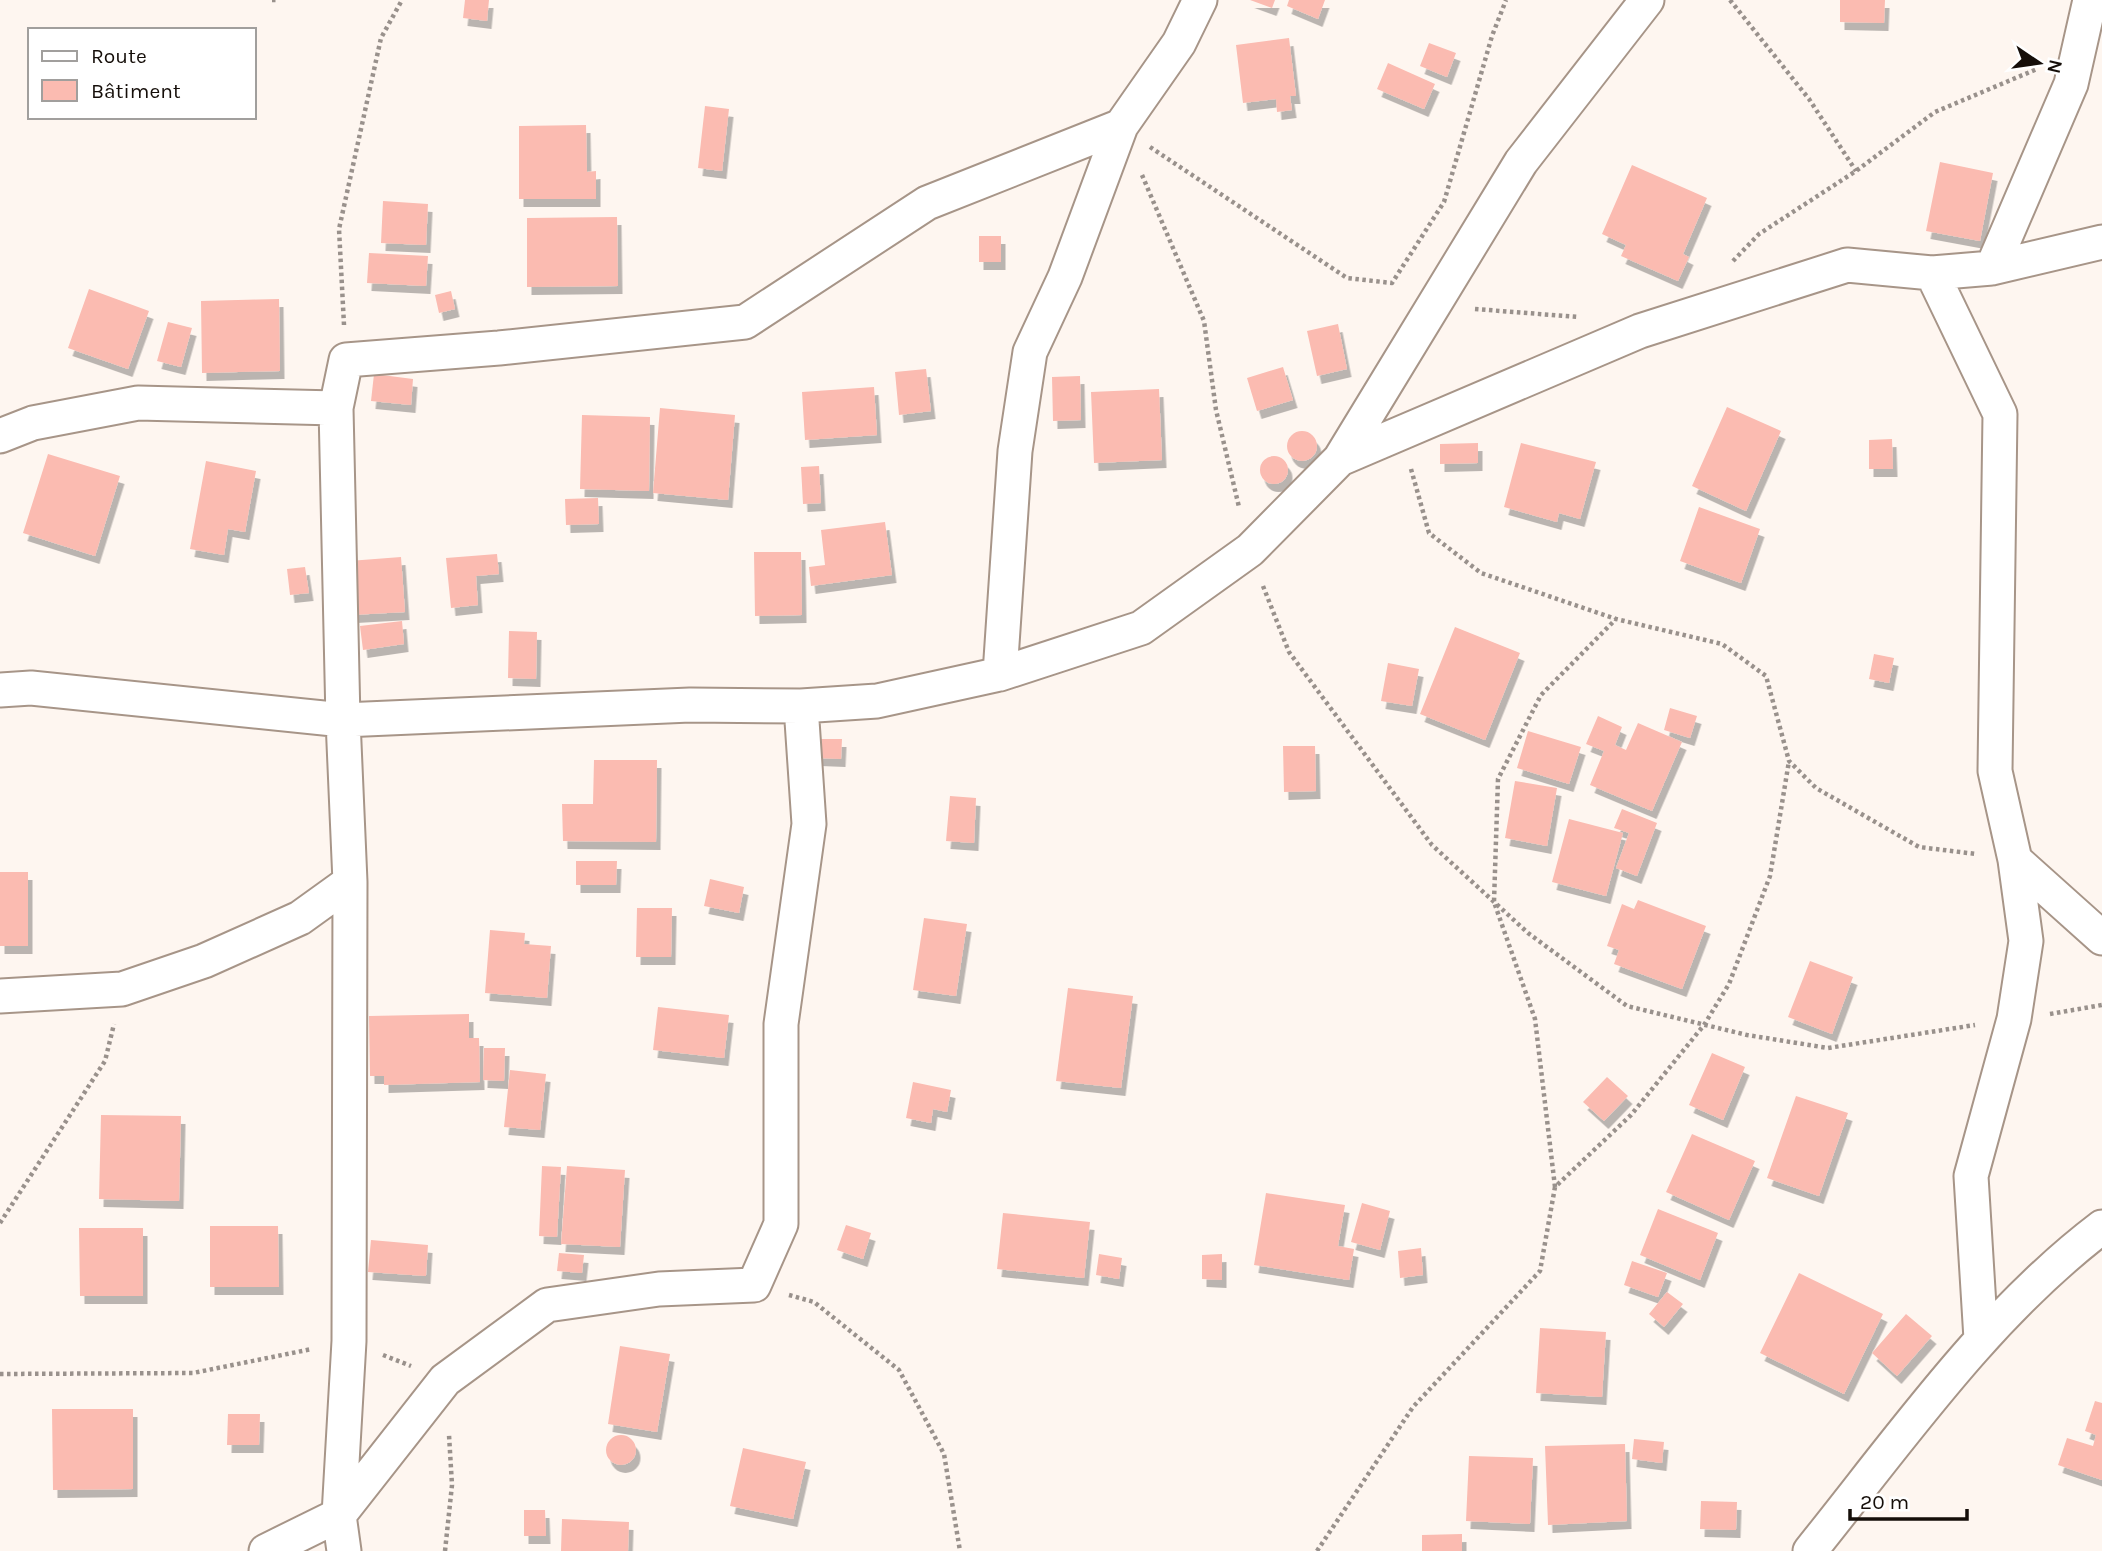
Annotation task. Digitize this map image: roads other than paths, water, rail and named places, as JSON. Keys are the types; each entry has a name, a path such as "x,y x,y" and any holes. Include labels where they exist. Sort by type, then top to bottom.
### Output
{"street":[{"path":"1000,674 1015,451 1030,352 1065,277 1121,126 1179,43 1200,0"},
{"path":"0,690 31,688 343,720 690,705 801,706 877,701 1000,674 1141,628 1250,550 1340,459 1521,162 1647,0"},
{"path":"1992,268 2071,85 2090,0"},
{"path":"344,1551 340,1515 349,1341 350,883 343,720 336,408 346,360 499,348 745,322 927,203 1121,126"},
{"path":"1340,459 1640,331 1847,265 1932,273 1992,268 2102,242"},
{"path":"1932,273 2000,414 1995,771 2015,860 2026,941 2014,1019 1971,1176 1981,1339"},
{"path":"0,436 33,423 138,403 336,408"},
{"path":"266,1551 340,1515 446,1380 547,1305 659,1289 754,1285 781,1224 781,1024 809,824 801,706"},
{"path":"2015,860 2102,938"},
{"path":"0,996 122,989 204,961 300,918 350,883"},
{"path":"1810,1551 1981,1339 2071,1250 2102,1227"}]}
